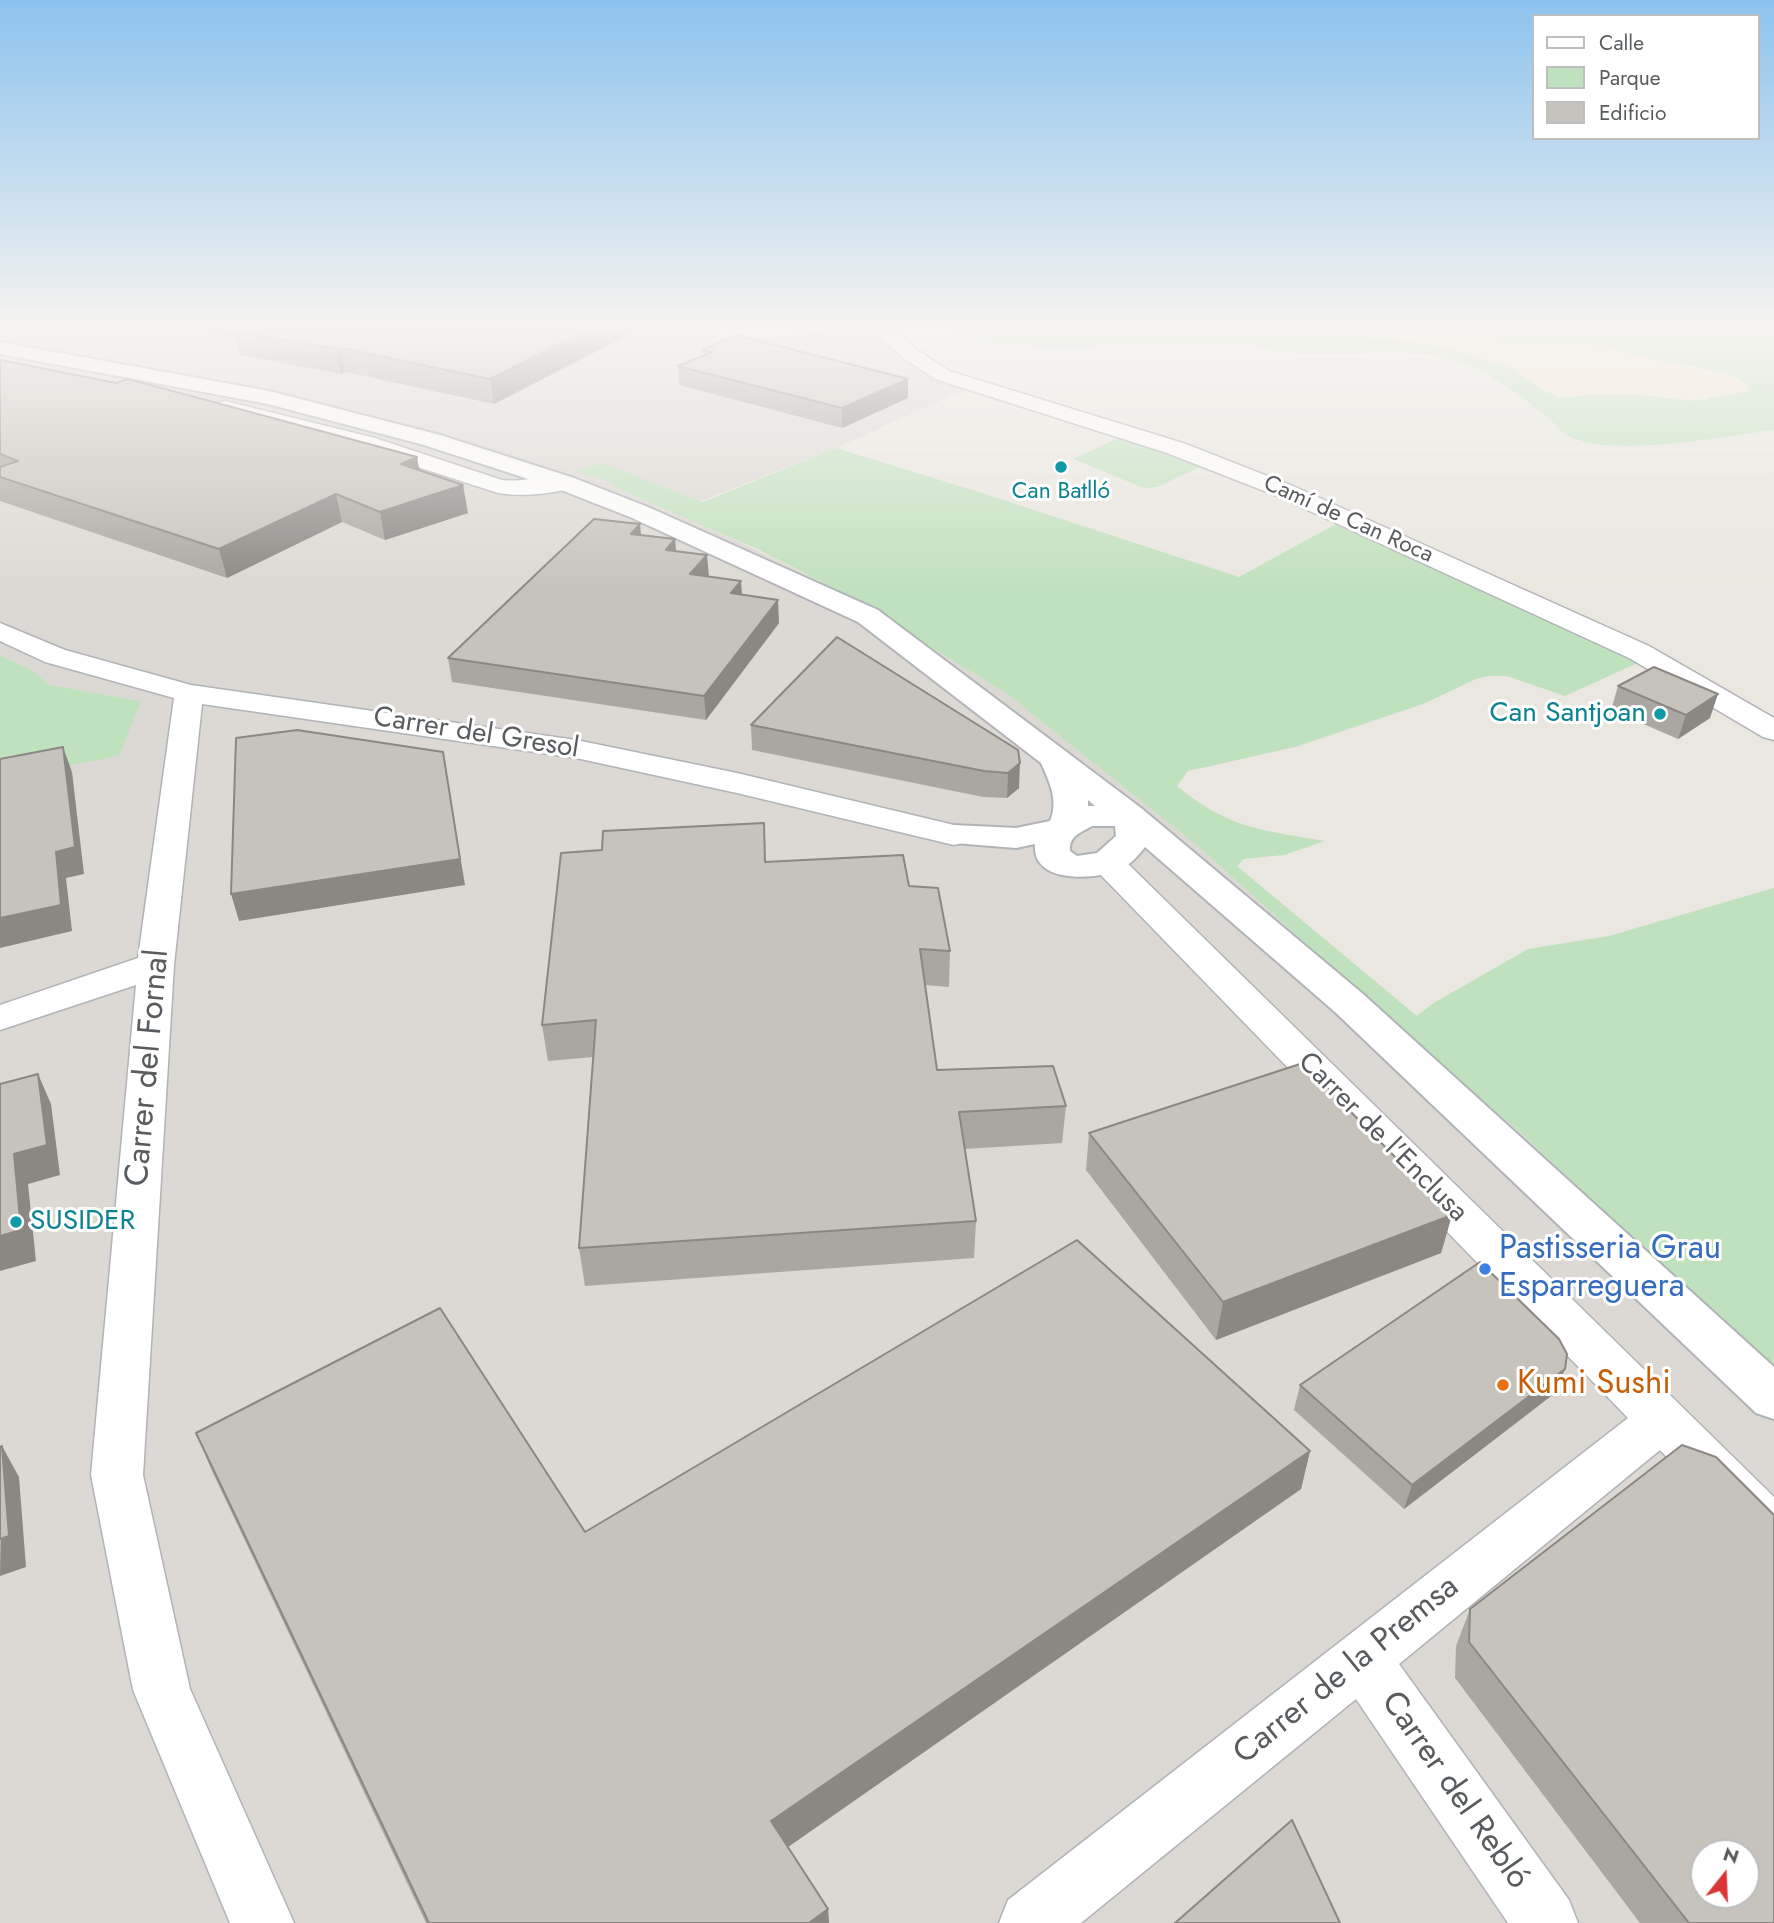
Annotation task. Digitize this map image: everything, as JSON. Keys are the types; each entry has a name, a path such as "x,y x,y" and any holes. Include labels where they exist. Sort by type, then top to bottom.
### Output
{"street":[{"path":"248,413 368,443 498,486 517,489 565,483"},
{"path":"326,413 432,440 565,483 639,512 868,616 1129,815 1357,1011 1774,1398"},
{"name":"Camí de Can Roca","path":"1062,413 1175,448 1284,491 1639,652 1774,731"},
{"name":"Carrer del Gresol","path":"0,631 55,656 189,693 576,749 737,783 954,835"},
{"name":"Carrer del Fornal","path":"189,693 156,964 117,1475 162,1690 262,1923"},
{"path":"1054,757 1072,804 1063,844 1080,867 1131,861 1147,863 1208,885"},
{"path":"954,835 974,845 1043,861 1063,844 1085,816 1129,815"},
{"path":"1108,863 1132,838 1134,829 1129,815"},
{"name":"Carrer de l'Enclusa","path":"1108,863 1774,1532"},
{"path":"0,1017 156,964"},
{"name":"Carrer de la Premsa","path":"1031,1923 1662,1420"},
{"name":"Carrer del Rebló","path":"1362,1659 1546,1923"}],"shaded area":[{"path":"0,413 914,413 836,448 676,511 828,585 1006,693 1199,847 1410,1038 1521,1133 1774,1374 1774,1923 0,1923 0,779 140,701 50,685 33,671 0,655"}],"green space":[{"path":"1542,413 1774,413 1774,430 1666,444 1608,445 1583,442 1565,434"},
{"path":"1121,437 1202,466 1157,487 1144,488 1073,459"},
{"path":"836,448 1239,577 1343,520 1642,661 1565,696 1507,676 1476,679 1423,704 1295,747 1188,771 1177,786 1213,811 1230,819 1264,830 1325,841 1284,855 1244,859 1237,866 1417,1016 1432,1004 1528,949 1609,936 1774,888 1774,1374 1521,1133 1410,1038 1199,847 1006,693 828,585 757,549 613,486 613,483 576,471 602,463 703,502"},
{"path":"0,655 33,671 50,685 141,701 119,756 0,779"}],"building":[{"path":"0,413 253,413 417,457 401,464 463,485 380,512 336,494 219,549 0,477 0,467 18,461 0,454"},
{"path":"594,519 640,524 631,534 675,539 666,550 707,555 690,574 741,581 731,593 778,600 704,696 448,658"},
{"path":"837,637 1018,750 1020,763 1008,773 984,771 751,725"},
{"path":"1654,667 1718,694 1686,715 1618,686"},
{"path":"297,730 443,752 460,859 231,894 236,738"},
{"path":"63,747 75,847 56,852 61,905 0,918 0,759"},
{"path":"764,823 765,862 903,855 909,886 938,888 950,951 920,949 937,1070 1053,1066 1066,1106 959,1112 976,1221 579,1248 596,1020 542,1025 561,853 602,850 603,831"},
{"path":"1303,1063 1452,1215 1223,1302 1089,1133"},
{"path":"38,1074 47,1145 14,1154 21,1230 0,1236 0,1084"},
{"path":"1077,1240 1310,1451 771,1821 828,1909 809,1923 429,1923 196,1433 440,1308 585,1532"},
{"path":"1480,1262 1559,1339 1567,1354 1565,1369 1412,1485 1300,1385"},
{"path":"1682,1445 1716,1457 1774,1515 1774,1923 1689,1923 1469,1642 1470,1609"},
{"path":"2,1446 9,1536 0,1539 0,1447"},
{"path":"1292,1820 1340,1923 1175,1923"}],"place":[{"name":"Can Batlló","path":"1061,467"},
{"name":"Can Santjoan","path":"1660,714"},
{"name":"SUSIDER","path":"16,1222"},
{"name":"Pastisseria Grau Esparreguera","path":"1485,1269"},
{"name":"Kumi Sushi","path":"1503,1385"}]}
